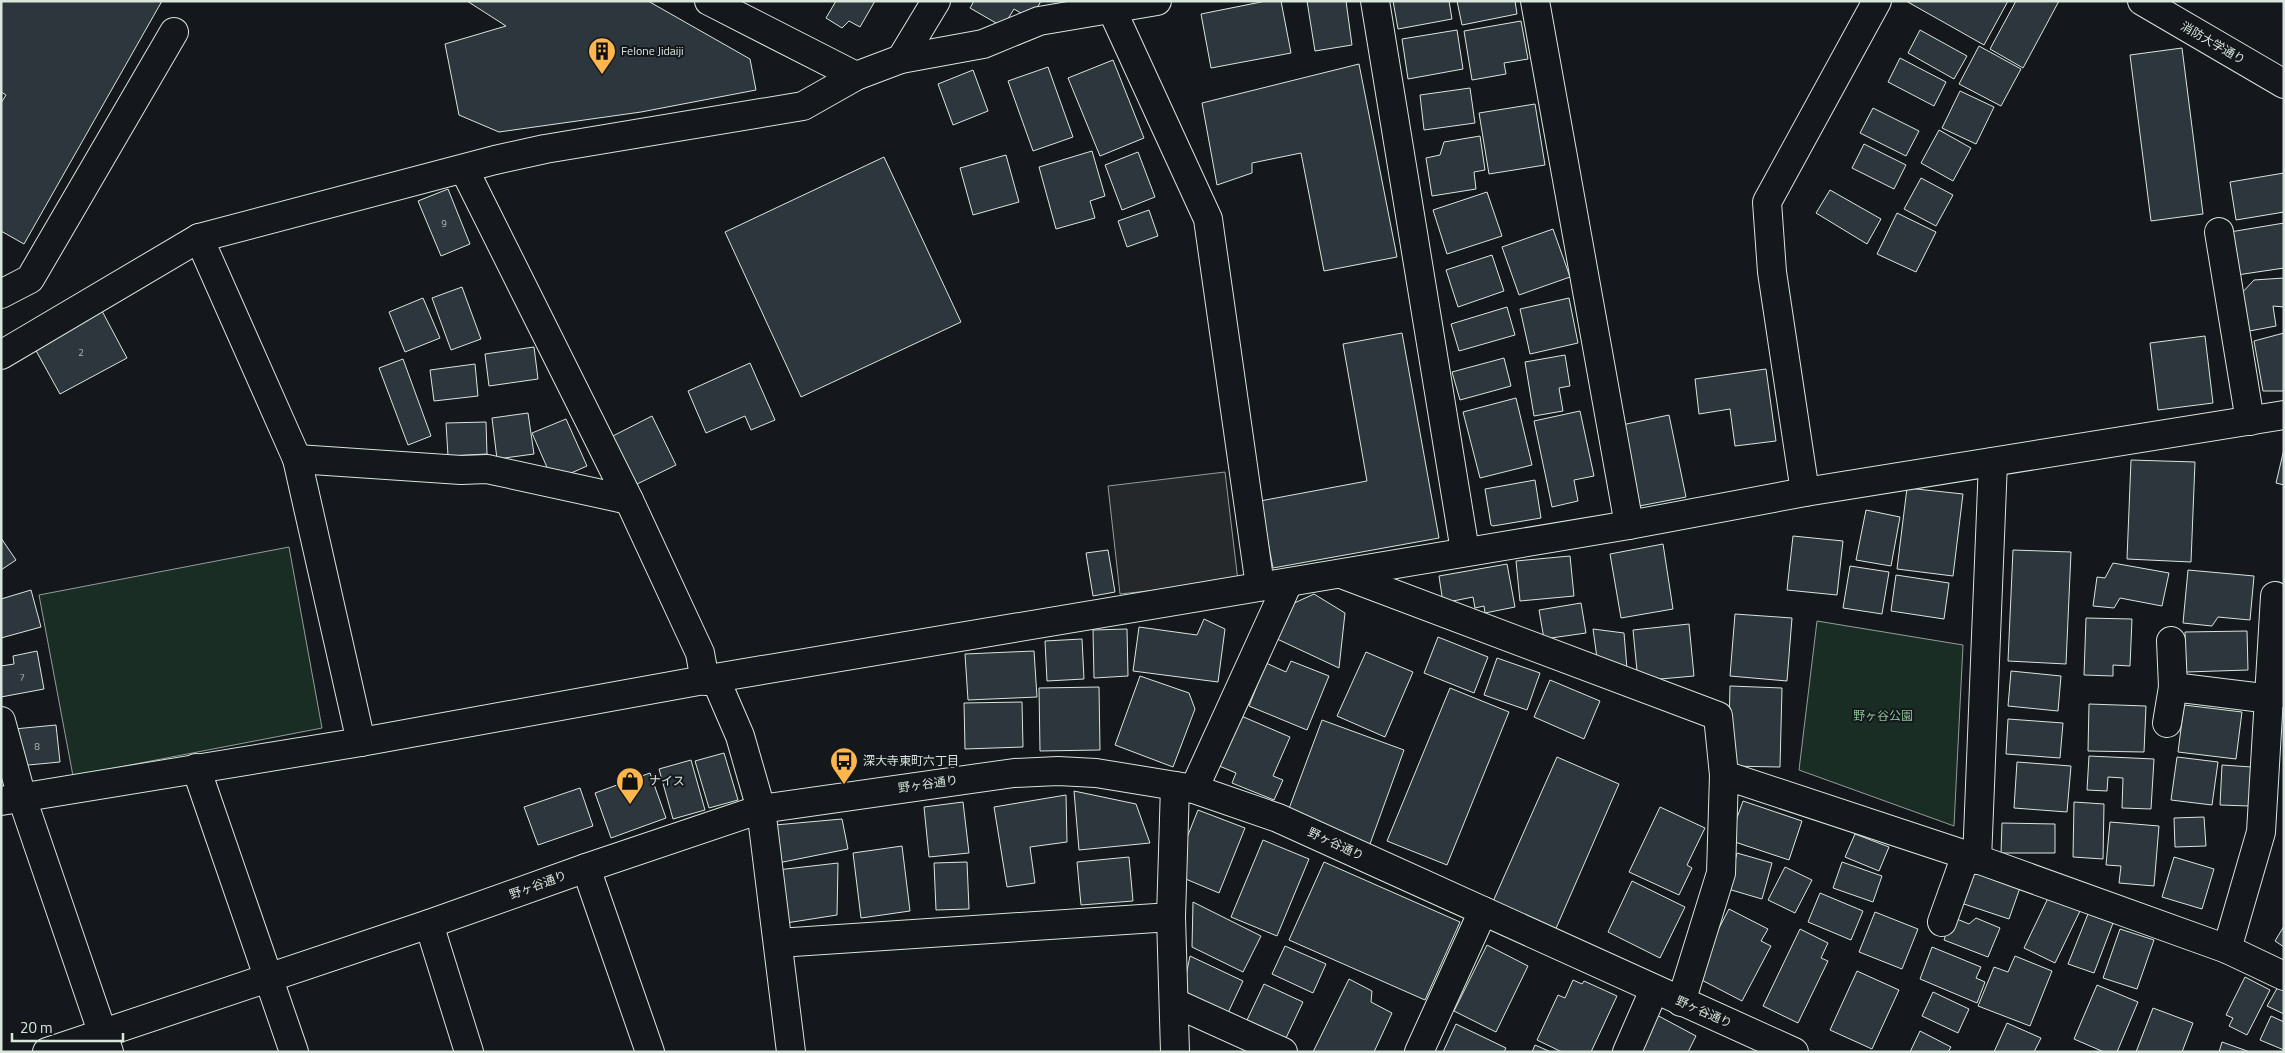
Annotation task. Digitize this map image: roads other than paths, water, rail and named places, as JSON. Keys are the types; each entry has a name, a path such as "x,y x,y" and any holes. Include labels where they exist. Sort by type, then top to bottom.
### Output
{"street":[{"path":"709,1 856,76"},
{"path":"901,59 936,1"},
{"path":"1,355 199,238 544,149 803,106 856,76 901,59 983,44 1039,21 1157,1"},
{"path":"1375,1 1465,551"},
{"path":"1535,1 1629,525"},
{"path":"1806,492 1772,272 1767,202 1877,1"},
{"name":"消防大学通り","path":"2142,1 2284,84"},
{"path":"1112,10 1208,220 1260,586"},
{"path":"1,294 30,279 174,32"},
{"path":"464,169 630,500 700,653 710,680 740,736 761,809 791,1052"},
{"path":"2219,232 2250,421"},
{"path":"199,238 296,459 361,742"},
{"path":"12,800 361,742 710,680 1260,586 1288,583 1465,551 1629,525 1806,492 2284,415"},
{"path":"296,459 461,470 487,469 630,500"},
{"path":"1942,922 1971,858 1993,462"},
{"path":"1339,573 1718,716 1724,775 1721,873 1681,1002"},
{"path":"1175,1052 1171,917 1184,787 1288,583"},
{"path":"2227,949 2261,832 2271,699 2275,596"},
{"path":"2167,723 2173,687 2171,641"},
{"path":"2173,687 2271,699"},
{"path":"1,721 12,800 105,1043"},
{"path":"196,768 294,1052"},
{"name":"野ヶ谷通り","path":"47,1052 105,1043 268,976 429,924 586,868 761,809 1014,773 1058,771 1096,773 1184,787 1278,818 1794,1052"},
{"path":"1724,775 1971,858 2227,949 2284,976"},
{"path":"586,868 650,1052"},
{"path":"1419,1052 1483,911"},
{"path":"778,943 1171,917"},
{"path":"429,924 469,1052"},
{"path":"1626,1052 1654,990"},
{"path":"1175,1003 1283,1052"}],"place":[{"name":"Felone Jidaiji","path":"602,75"},
{"name":"深大寺東町六丁目","path":"844,785"},
{"name":"ナイス","path":"630,805"}],"park label":[{"name":"野ヶ谷公園","path":"1883,716"}]}
